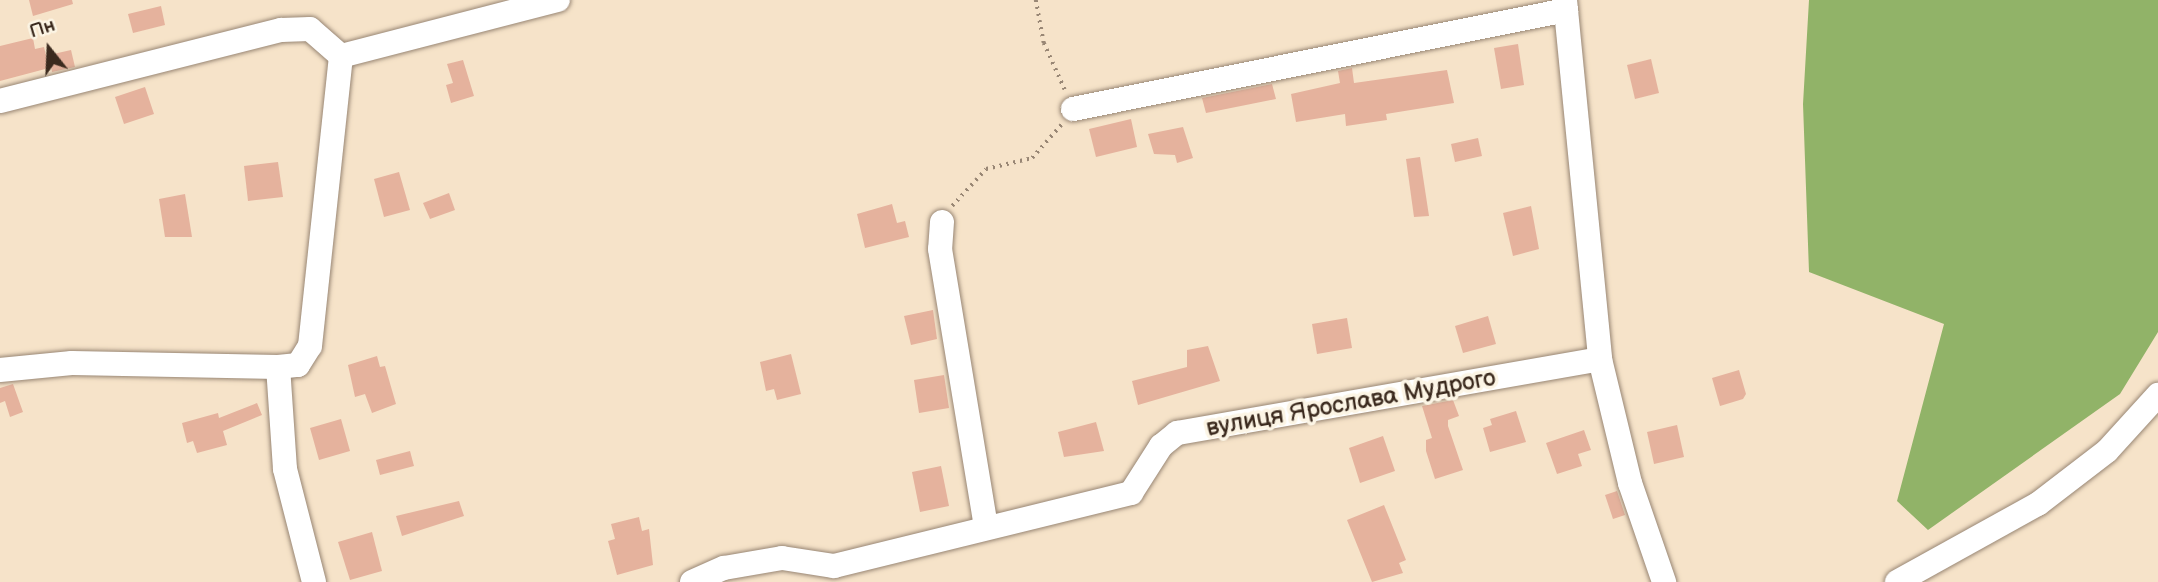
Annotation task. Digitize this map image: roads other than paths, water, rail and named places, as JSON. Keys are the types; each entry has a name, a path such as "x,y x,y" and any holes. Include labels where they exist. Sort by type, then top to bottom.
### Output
{"street":[{"path":"341,56 558,0"},
{"path":"1073,109 1566,5 1600,359 1630,483 1664,582"},
{"path":"0,101 281,30 310,29 341,56"},
{"path":"0,370 72,363 278,367 298,365 310,346 341,56"},
{"path":"692,582 724,568 782,558 834,566 986,527 940,249 942,222"},
{"name":"вулиця Ярослава Мудрого","path":"986,527 1131,493 1161,446 1177,433 1600,359"},
{"path":"278,367 285,469 314,582"},
{"path":"1898,582 2038,504 2106,451 2158,395"}]}
